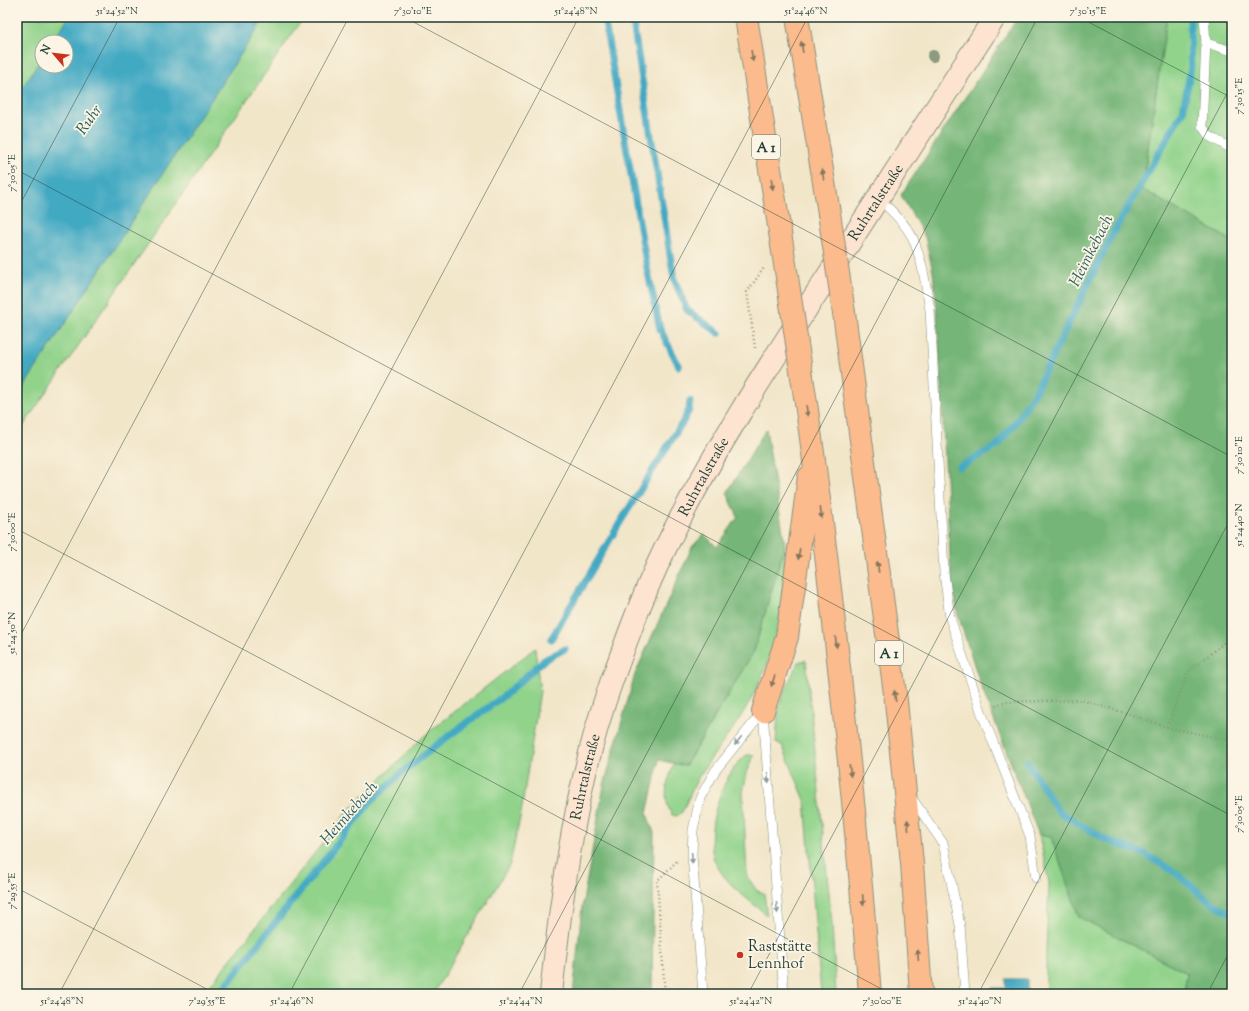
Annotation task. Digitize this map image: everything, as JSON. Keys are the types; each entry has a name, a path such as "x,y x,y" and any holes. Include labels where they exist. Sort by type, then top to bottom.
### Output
{"highway":[{"name":"A 1","path":"746,17 813,446 844,708 861,879 870,994"},
{"name":"A 1","path":"797,17 844,313 896,701 912,863 921,994"},
{"path":"763,711 787,637 813,446"}],"main road":[{"name":"Ruhrtalstraße","path":"551,994 567,860 592,743 610,685 641,604 664,552 715,456 759,380 995,17"}],"lane":[{"path":"1204,17 1206,43 1202,126 1209,136 1232,150"},
{"path":"1206,43 1232,51"},
{"path":"878,198 899,219 914,240 923,271 930,310 944,573 950,618 982,714 1030,836 1036,878"},
{"path":"703,994 692,855 693,830 700,798 715,771 763,711"},
{"path":"763,711 784,994"},
{"path":"905,788 943,843 960,925 965,994"}],"path":[{"path":"759,380 747,292 781,244"},
{"path":"1167,727 1188,672 1232,636"},
{"path":"982,714 1002,702 1081,700 1167,727 1232,741"},
{"path":"665,994 657,881 681,856 692,855"}],"green space":[{"path":"17,17 123,17 17,173"},
{"path":"265,17 304,17 17,435 17,397"},
{"path":"1018,17 1167,17 1142,189 1232,241 1232,994 1184,994 1187,973 1079,917 1051,837 1039,835 982,689 958,615 951,575 937,309 933,272 925,237 901,195"},
{"path":"1167,17 1232,17 1232,241 1142,190"},
{"path":"766,429 785,544 754,651 685,766 659,760 647,814 654,833 652,993 573,994 582,907 604,785 635,674 692,547 704,534 717,547 738,517 727,493"},
{"path":"785,544 784,586 781,607 772,650 765,670 741,717 699,776 682,812 677,816 672,815 666,795 674,763 686,765 754,651"},
{"path":"535,648 540,691 521,813 510,864 433,994 203,994 348,811 424,736"},
{"path":"806,660 832,924 836,994 821,994 805,800 782,745 776,743 778,712 781,699 798,662"},
{"path":"747,755 754,755 747,773 743,792 747,876 757,891 764,893 767,915 740,893 727,880 717,866 711,840 716,807 722,790 729,776"},
{"path":"1039,835 1051,837 1079,917 1187,973 1184,994 1046,994 1046,949 1049,883"}],"water":[{"name":"Ruhr","path":"69,17 265,17 17,397 17,95 34,70 34,74 74,74 74,34 57,34"},
{"path":"1006,979 1027,979 1027,994 992,994 992,988 1006,988"}],"waterway":[{"path":"604,17 647,268 660,329 679,366"},
{"path":"632,17 674,279 687,310 719,333"},
{"name":"Heimkebach","path":"959,467 997,446 1016,422 1036,390 1113,233 1183,111 1191,67 1190,17"},
{"path":"551,639 621,521 684,420 689,410 690,401"},
{"name":"Heimkebach","path":"219,994 371,801 404,771 438,744 505,695 544,660 565,649"},
{"path":"1027,762 1058,811 1106,840 1145,854 1176,873 1209,901 1232,914"}],"place":[{"name":"Raststätte Lennhof","path":"740,955"}]}
